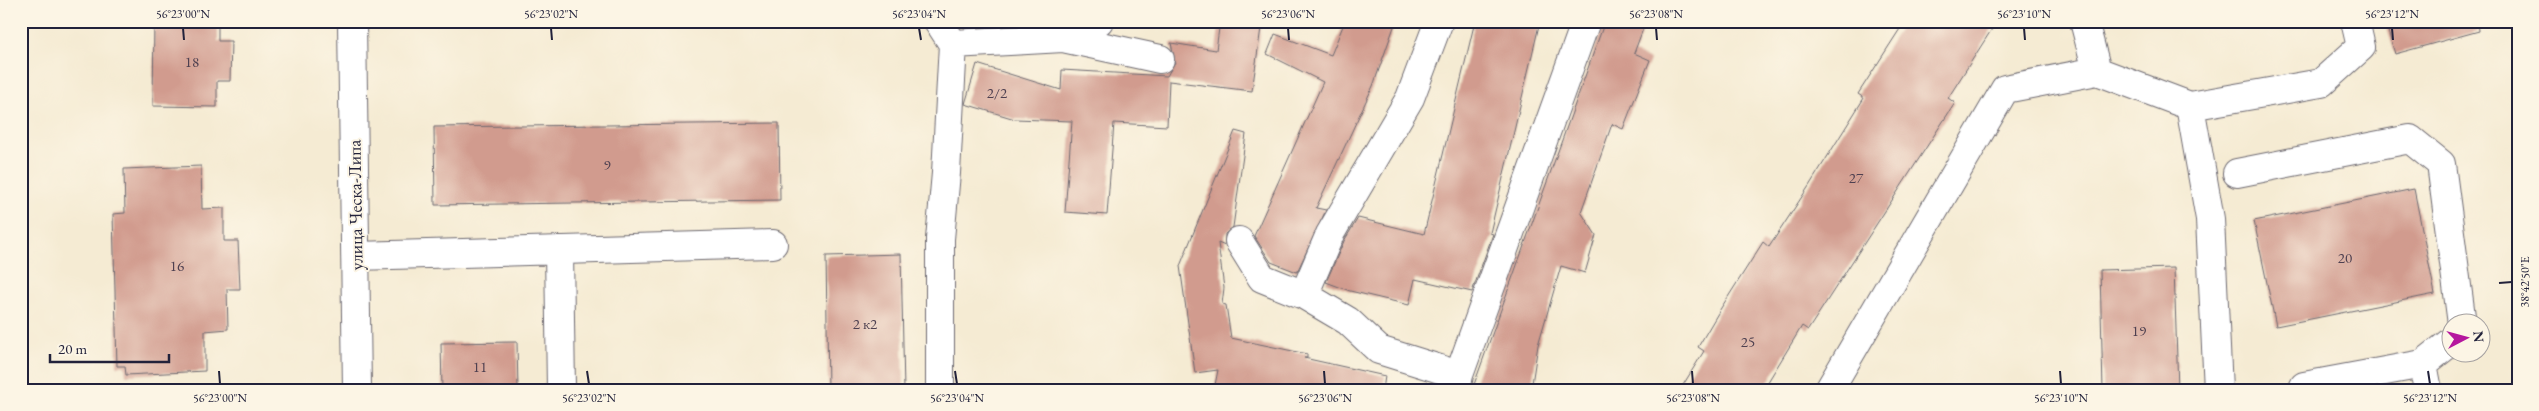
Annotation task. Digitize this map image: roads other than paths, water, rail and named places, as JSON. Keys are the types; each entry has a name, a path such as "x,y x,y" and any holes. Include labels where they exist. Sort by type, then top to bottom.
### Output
{"street":[{"name":"улица Ческа-Липа","path":"352,21 357,390"},
{"path":"938,21 953,44 946,173 940,239 940,390"},
{"path":"1063,38 1099,21"},
{"path":"1304,295 1330,234 1410,98 1439,21"},
{"path":"1239,241 1262,278 1304,295 1348,321 1379,350 1457,382 1586,21"},
{"path":"2084,21 2097,71"},
{"path":"1829,390 2005,89 2097,71 2190,106 2321,83 2361,47 2355,21"},
{"path":"953,44 1063,38 1160,59"},
{"path":"2190,106 2210,219 2218,390"},
{"path":"2237,173 2410,139 2440,164 2461,314"},
{"path":"356,256 773,244"},
{"path":"559,250 561,390"},
{"path":"2304,386 2426,377 2442,355"}]}
